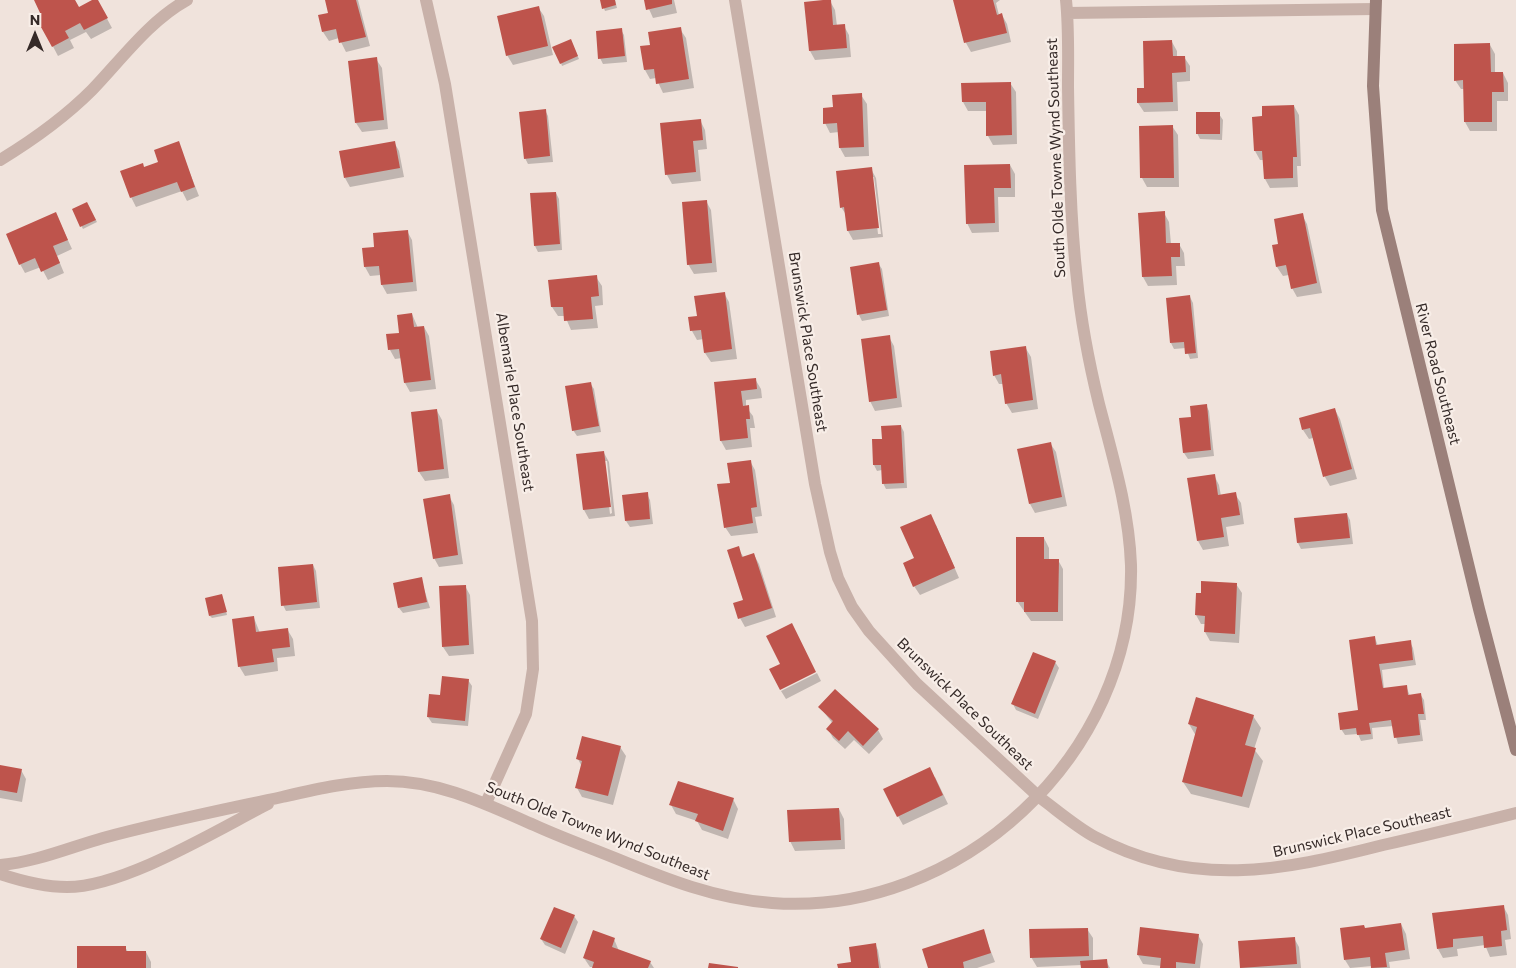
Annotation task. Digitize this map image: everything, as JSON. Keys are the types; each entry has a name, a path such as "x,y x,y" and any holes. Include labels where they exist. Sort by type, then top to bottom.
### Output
{"main road":[{"name":"River Road Southeast","path":"1375,4 1373,86 1382,210 1479,608 1516,750"}],"street":[{"path":"0,160 42,132 76,106 142,37 187,0"},
{"name":"Albemarle Place Southeast","path":"426,0 445,84 532,621 533,669 526,714 486,803"},
{"name":"Brunswick Place Southeast","path":"735,0 815,484 838,578 852,607 891,657 1039,797 1094,836 1120,848 1183,867 1242,872 1299,864 1516,813"},
{"path":"1066,6 1375,4"},
{"name":"South Olde Towne Wynd Southeast","path":"0,865 37,859 156,824 282,796 339,784 391,781 451,791 486,803 678,884 745,901 778,904 844,901 873,894 923,876 980,846 1002,831 1039,797 1087,731 1110,682 1126,622 1131,570 1121,489 1089,358 1076,274 1070,168 1066,6"},
{"name":"South Olde Towne Wynd Southeast","path":"0,874 48,885 68,887 97,882 174,852 282,796"}],"building":[{"path":"34,0 75,0 79,7 92,0 98,0 108,18 84,30 80,23 65,31 69,38 52,47 36,18 41,15"},
{"path":"325,0 356,0 366,37 339,43 336,29 322,32 318,15 328,13"},
{"path":"600,0 615,0 616,5 602,9"},
{"path":"644,0 672,0 672,4 646,10"},
{"path":"831,0 833,25 845,24 847,48 809,51 804,2"},
{"path":"953,0 993,0 997,15 1002,13 1007,33 964,43"},
{"path":"539,6 548,46 506,56 497,16"},
{"path":"681,27 689,79 656,84 654,69 644,70 640,46 650,45 648,32"},
{"path":"622,28 625,56 598,59 596,31"},
{"path":"571,39 578,56 560,64 552,47"},
{"path":"1172,40 1173,56 1185,56 1186,72 1172,73 1173,102 1137,103 1137,88 1144,88 1143,41"},
{"path":"1490,43 1491,72 1503,72 1504,92 1492,92 1492,122 1464,122 1463,80 1454,81 1454,44"},
{"path":"377,57 384,120 355,123 348,61"},
{"path":"1011,82 1012,135 986,136 986,102 962,102 961,83"},
{"path":"862,93 864,147 839,148 837,123 823,124 823,108 833,107 832,95"},
{"path":"1294,105 1297,157 1293,157 1293,178 1264,179 1262,151 1254,151 1252,117 1262,116 1262,106"},
{"path":"546,109 550,156 524,159 519,112"},
{"path":"1196,112 1220,112 1220,134 1196,134"},
{"path":"701,119 703,140 693,141 696,172 665,175 660,123"},
{"path":"1173,125 1174,178 1140,178 1139,126"},
{"path":"179,141 195,187 181,192 177,182 130,198 120,171 143,163 144,167 158,162 154,150"},
{"path":"395,141 400,168 344,178 339,151"},
{"path":"1010,164 1011,188 994,188 995,223 966,224 964,165"},
{"path":"872,167 879,228 847,231 844,207 840,208 836,171"},
{"path":"556,192 560,244 534,246 530,193"},
{"path":"707,200 712,263 687,265 682,202"},
{"path":"87,202 96,220 80,227 72,209"},
{"path":"1165,211 1166,243 1180,243 1180,257 1171,257 1172,276 1142,277 1138,213"},
{"path":"56,212 68,240 53,246 60,263 41,272 35,258 19,265 6,234"},
{"path":"1303,213 1317,283 1291,289 1286,265 1276,267 1272,245 1278,244 1274,219"},
{"path":"408,230 413,282 381,285 379,266 364,267 362,248 374,247 373,233"},
{"path":"879,262 887,310 857,315 850,267"},
{"path":"597,275 599,296 591,297 593,319 564,321 563,307 551,307 548,280"},
{"path":"725,292 732,349 704,353 701,330 690,331 688,317 697,316 694,296"},
{"path":"1190,295 1196,353 1185,354 1184,342 1170,343 1166,298"},
{"path":"412,313 414,327 424,326 431,380 404,383 399,349 388,350 386,334 399,333 397,315"},
{"path":"890,335 897,398 869,402 861,339"},
{"path":"1026,346 1033,400 1005,404 1001,374 993,376 990,351"},
{"path":"756,378 757,389 741,391 743,406 749,405 750,419 746,419 748,438 720,441 714,382"},
{"path":"591,382 599,426 572,431 565,386"},
{"path":"1207,404 1211,450 1183,453 1179,418 1191,417 1190,406"},
{"path":"1335,408 1352,469 1323,477 1310,428 1302,430 1299,418"},
{"path":"437,409 444,469 418,472 411,412"},
{"path":"901,425 904,483 882,484 881,465 873,465 872,439 882,439 881,426"},
{"path":"1051,442 1062,497 1029,504 1017,449"},
{"path":"604,451 611,507 583,510 576,454"},
{"path":"751,460 757,507 751,508 753,523 724,528 717,484 730,483 727,463"},
{"path":"1215,474 1218,495 1236,492 1240,515 1221,518 1224,537 1197,541 1187,478"},
{"path":"648,492 650,519 625,521 622,495"},
{"path":"450,494 458,555 433,559 423,499"},
{"path":"1347,513 1350,538 1297,543 1294,518"},
{"path":"931,514 955,568 913,587 903,563 914,558 900,527"},
{"path":"1016,537 1044,537 1044,559 1059,559 1058,612 1024,612 1024,602 1016,602"},
{"path":"739,546 742,557 754,553 772,608 738,619 733,603 743,600 727,550"},
{"path":"313,564 317,602 281,606 278,567"},
{"path":"422,577 427,602 398,608 393,583"},
{"path":"1201,581 1237,583 1235,634 1204,632 1205,616 1195,615 1196,593 1201,593"},
{"path":"466,585 469,645 442,647 439,586"},
{"path":"222,594 227,612 209,616 205,598"},
{"path":"254,616 256,632 288,628 290,647 272,649 274,662 238,667 232,619"},
{"path":"792,623 816,672 780,690 769,669 780,664 766,636"},
{"path":"1375,636 1376,645 1411,640 1413,660 1379,664 1383,688 1407,685 1408,695 1421,693 1424,714 1418,714 1420,735 1394,738 1391,720 1369,723 1371,734 1357,735 1356,728 1340,730 1338,713 1358,710 1349,640"},
{"path":"1033,652 1056,661 1035,714 1011,704"},
{"path":"442,676 469,679 465,721 427,717 429,694 440,695"},
{"path":"835,689 879,729 863,746 848,731 839,741 826,729 833,721 818,707"},
{"path":"1196,697 1254,715 1245,745 1256,748 1242,797 1182,782 1197,727 1188,724"},
{"path":"582,736 621,746 608,796 575,788 582,761 576,759"},
{"path":"0,765 22,769 17,793 0,790"},
{"path":"930,767 943,795 897,817 883,789"},
{"path":"678,781 734,798 723,831 695,821 698,814 669,805"},
{"path":"839,808 841,840 789,842 787,810"},
{"path":"1504,905 1507,930 1501,931 1502,946 1484,948 1483,936 1453,939 1453,947 1437,949 1432,913"},
{"path":"554,907 575,915 561,948 540,939"},
{"path":"1401,923 1405,950 1385,953 1387,967 1371,968 1370,957 1344,960 1340,928 1364,925 1365,928"},
{"path":"1140,927 1199,934 1195,964 1176,962 1176,968 1160,968 1161,958 1137,955"},
{"path":"1088,928 1089,956 1030,958 1029,929"},
{"path":"984,929 991,953 963,962 964,968 928,968 922,949"},
{"path":"593,930 615,938 612,947 651,961 648,968 592,968 594,962 583,958"},
{"path":"1295,937 1297,964 1240,968 1238,941"},
{"path":"876,943 879,968 838,968 837,964 851,962 849,947"},
{"path":"77,946 126,946 126,951 146,951 146,968 77,968"},
{"path":"1107,959 1108,968 1081,968 1080,961"},
{"path":"709,963 738,967 738,968 708,968"}]}
